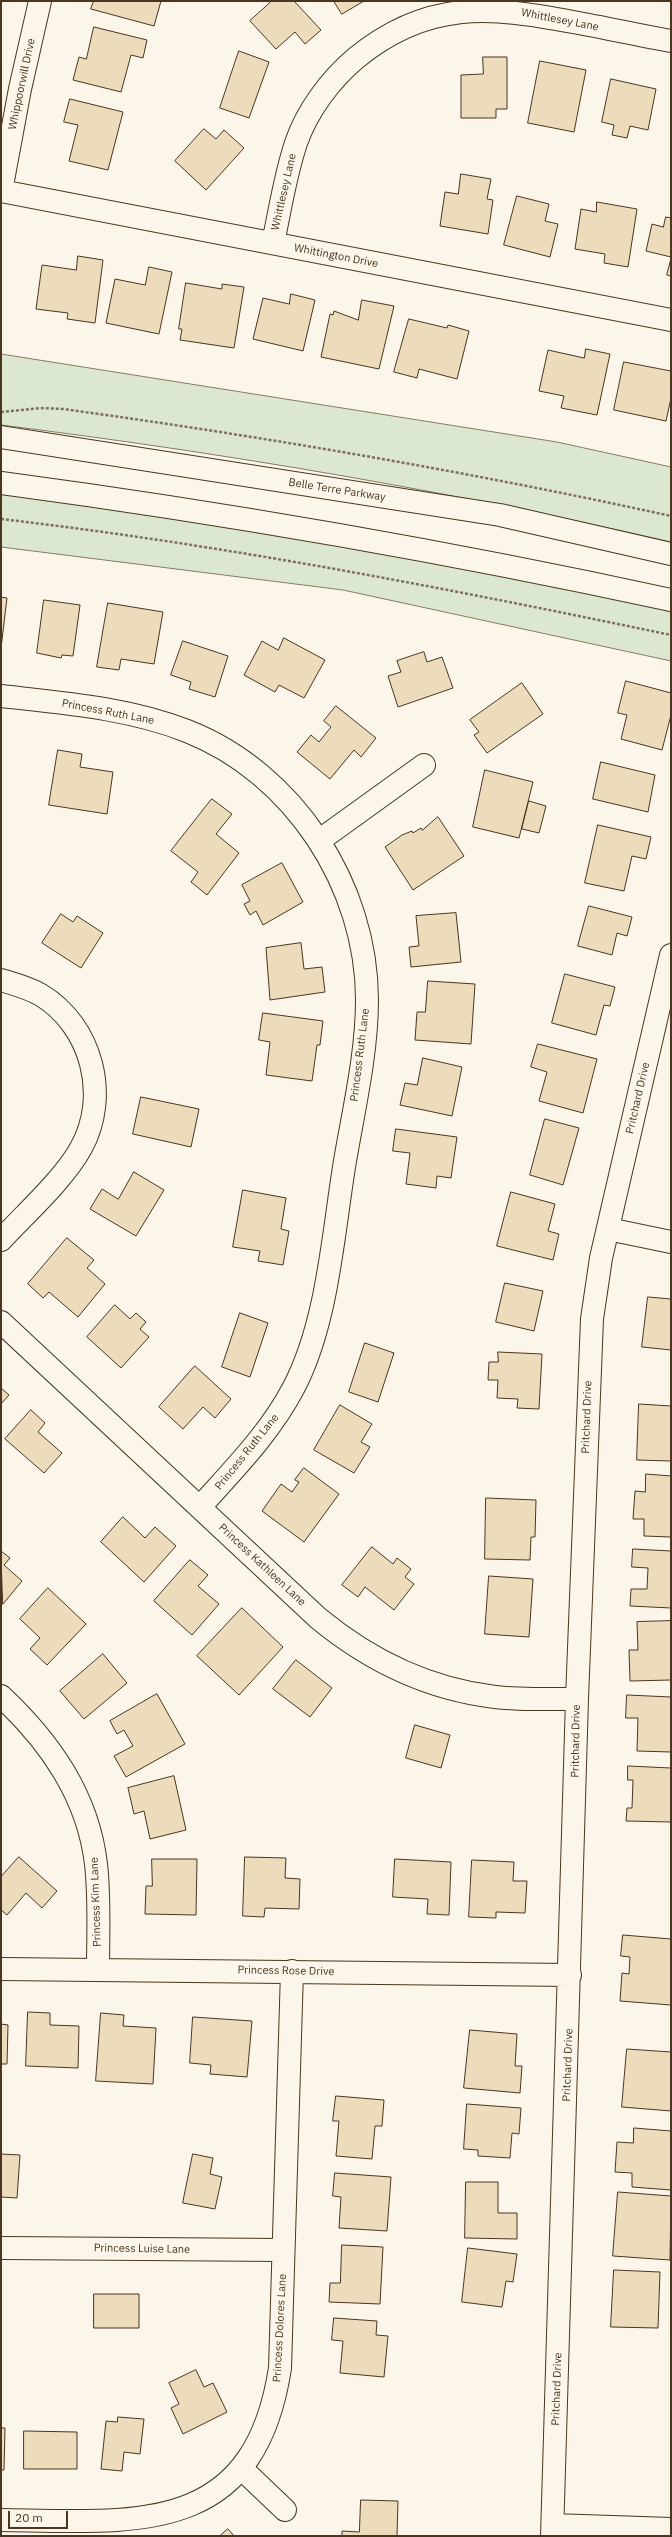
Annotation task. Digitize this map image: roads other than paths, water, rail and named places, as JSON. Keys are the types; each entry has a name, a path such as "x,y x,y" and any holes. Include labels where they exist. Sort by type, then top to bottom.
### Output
{"street":[{"name":"Whippoorwill Drive","path":"1,191 20,89 40,1"},
{"name":"Whittlesey Lane","path":"273,244 292,154 309,115 328,88 351,62 394,32 442,15 473,10 503,10 671,41"},
{"name":"Whittington Drive","path":"1,191 671,320"},
{"name":"Belle Terre Parkway","path":"1,437 500,515 671,554"},
{"path":"1,483 326,532 545,573 671,600"},
{"name":"Princess Ruth Lane","path":"1,696 140,717 194,734 225,751 262,778 294,808 320,840 342,882 352,908 364,959 367,998 364,1040 325,1283 309,1349 287,1400 267,1430 200,1507"},
{"path":"320,840 424,765"},
{"name":"Pritchard Drive","path":"553,2531 577,1699 591,1341 596,1290 608,1229 671,954"},
{"path":"1,980 40,995 69,1021 84,1044 90,1057 95,1101 90,1126 74,1159 1,1240"},
{"path":"608,1229 671,1242"},
{"name":"Princess Kathleen Lane","path":"1,1322 318,1618 353,1645 382,1663 424,1681 481,1695 509,1698 577,1699"},
{"name":"Princess Kim Lane","path":"1,1696 27,1722 51,1751 71,1783 85,1816 94,1848 97,1876 98,1970"},
{"name":"Princess Rose Drive","path":"1,1969 292,1971 570,1976"},
{"name":"Princess Dolores Lane","path":"1,2520 122,2521 178,2512 210,2495 242,2469 261,2436 277,2388 280,2368 292,1971"},
{"name":"Princess Luise Lane","path":"1,2248 283,2250"},
{"path":"242,2469 285,2510"},
{"path":"553,2531 671,2529"}]}
